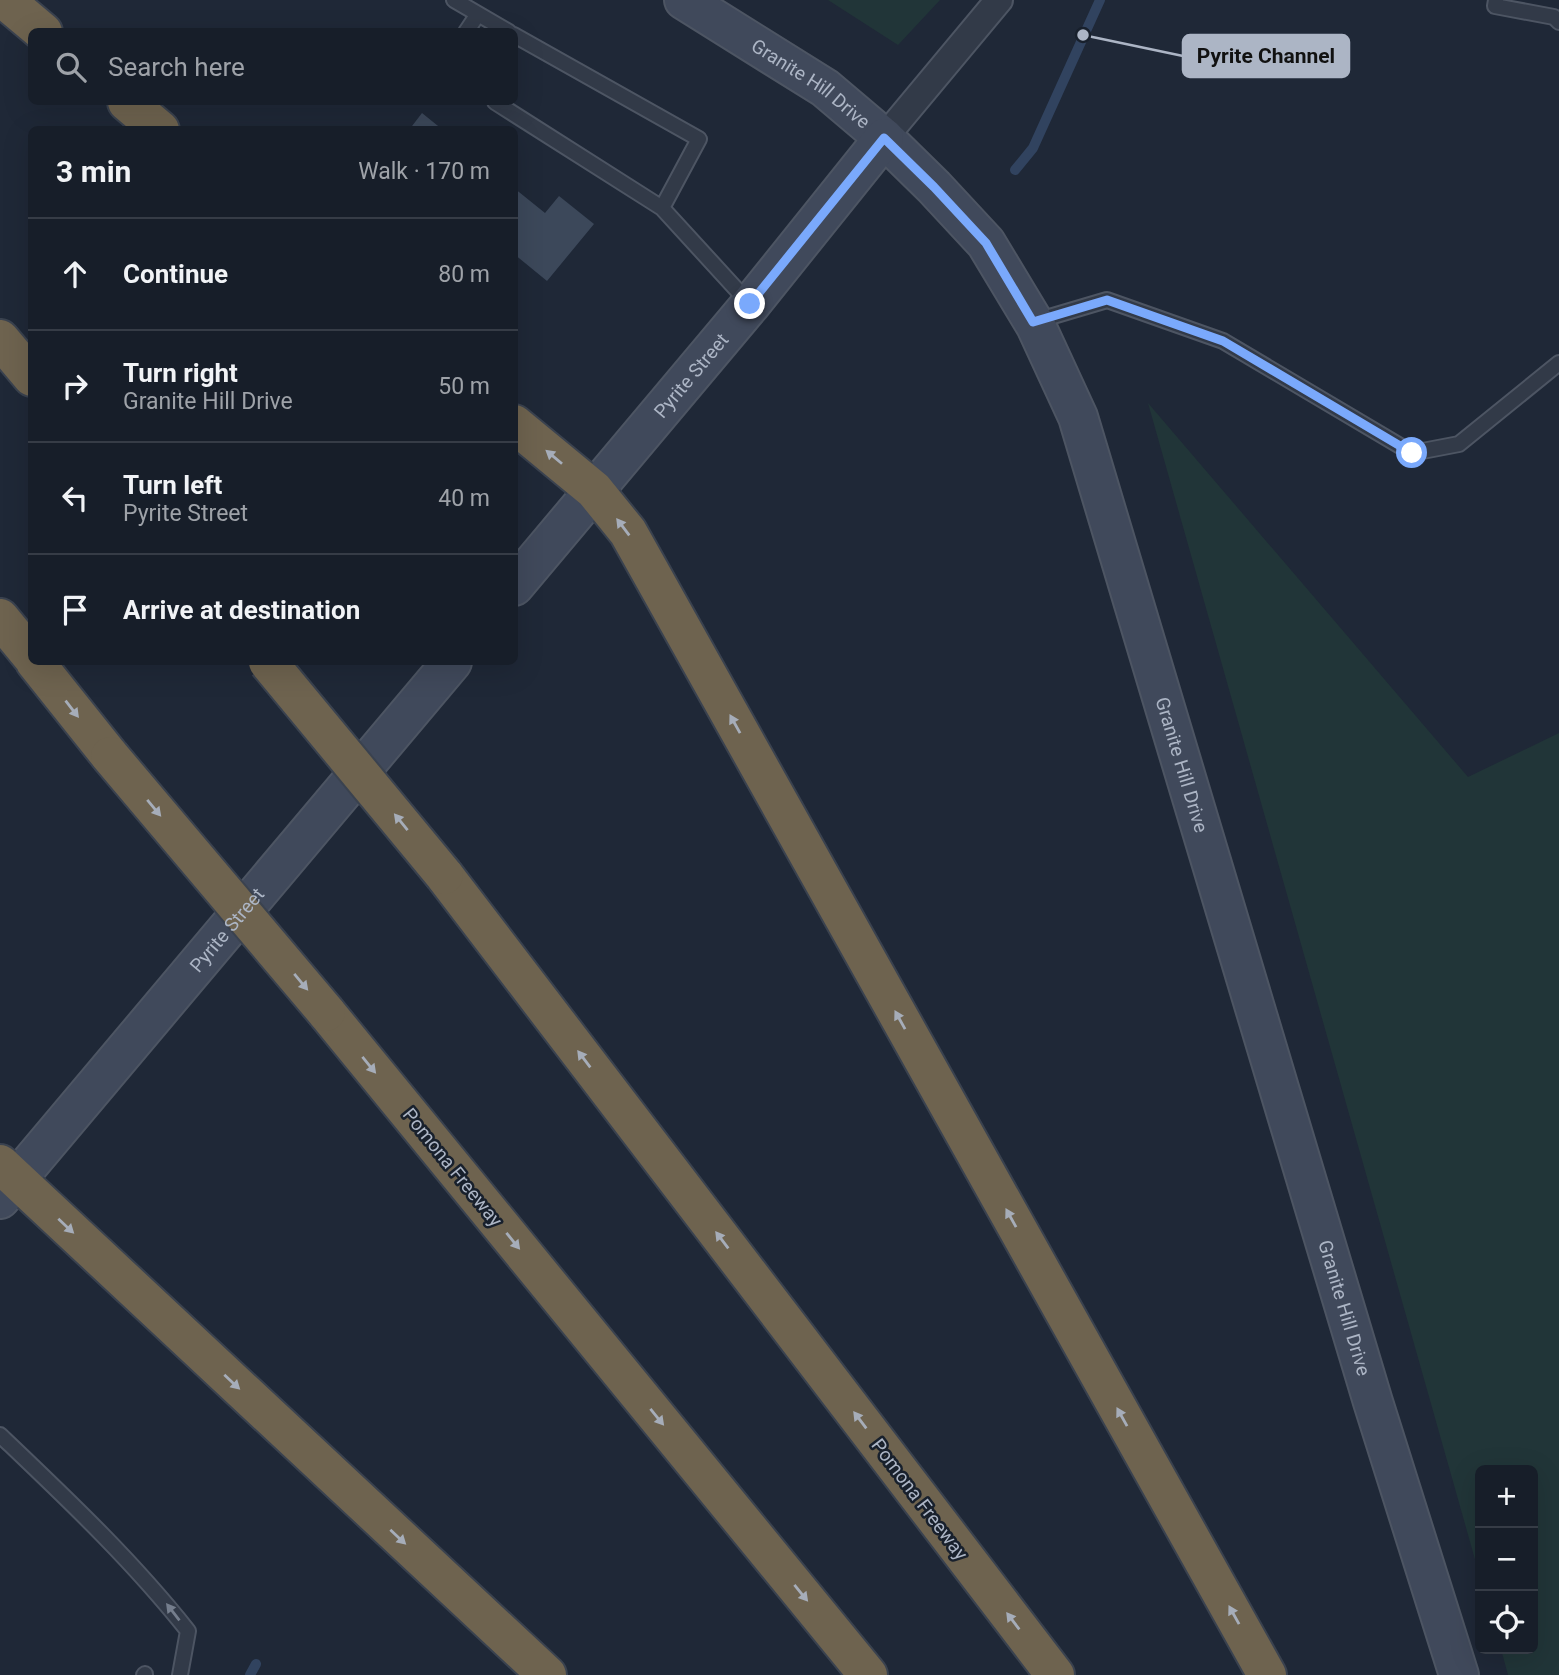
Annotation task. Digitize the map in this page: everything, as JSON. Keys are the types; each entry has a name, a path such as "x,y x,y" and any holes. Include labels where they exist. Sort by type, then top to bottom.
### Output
{"highway":[{"path":"5,0 38,28"},
{"path":"131,105 155,126"},
{"path":"0,339 28,372"},
{"path":"518,428 594,490 628,532 1267,1675"},
{"path":"0,618 28,652"},
{"name":"Pomona Freeway","path":"37,665 110,756 326,1012 868,1675"},
{"name":"Pomona Freeway","path":"270,665 444,875 1055,1675"},
{"path":"5,1181 547,1675"}],"street":[{"name":"Granite Hill Drive","path":"684,0 825,88 884,138 934,187 986,243 1033,322 1078,417 1373,1402 1459,1675"},
{"name":"Pyrite Street","path":"518,581 999,0"},
{"name":"Pyrite Street","path":"5,1181 449,665"}],"lane":[{"path":"454,0 502,28"},
{"path":"1496,0 1495,6 1554,17 1559,22"},
{"path":"469,28 478,14"},
{"path":"518,37 699,139 662,208"},
{"path":"500,105 662,208 750,304"},
{"path":"1033,322 1107,300 1223,341 1412,453 1459,444 1559,363"},
{"path":"0,1435 99,1529 152,1586 188,1631 180,1675"}],"green space":[{"path":"828,0 940,0 898,45"},
{"path":"1148,403 1468,777 1559,733 1559,1675 1508,1675 1502,1654 1538,1654 1538,1465 1475,1465 1475,1559"}],"building":[{"path":"422,113 438,126 412,126"},
{"path":"518,191 545,213 559,196 594,224 547,281 518,257"}],"waterway":[{"path":"1015,170 1033,148 1100,0"},
{"path":"250,1675 256,1664"}],"place":[{"name":"Pyrite Channel","path":"1083,35"}],"route":[{"path":"750,304 884,138 986,243 1033,322 1107,300 1223,341 1412,453"}]}
